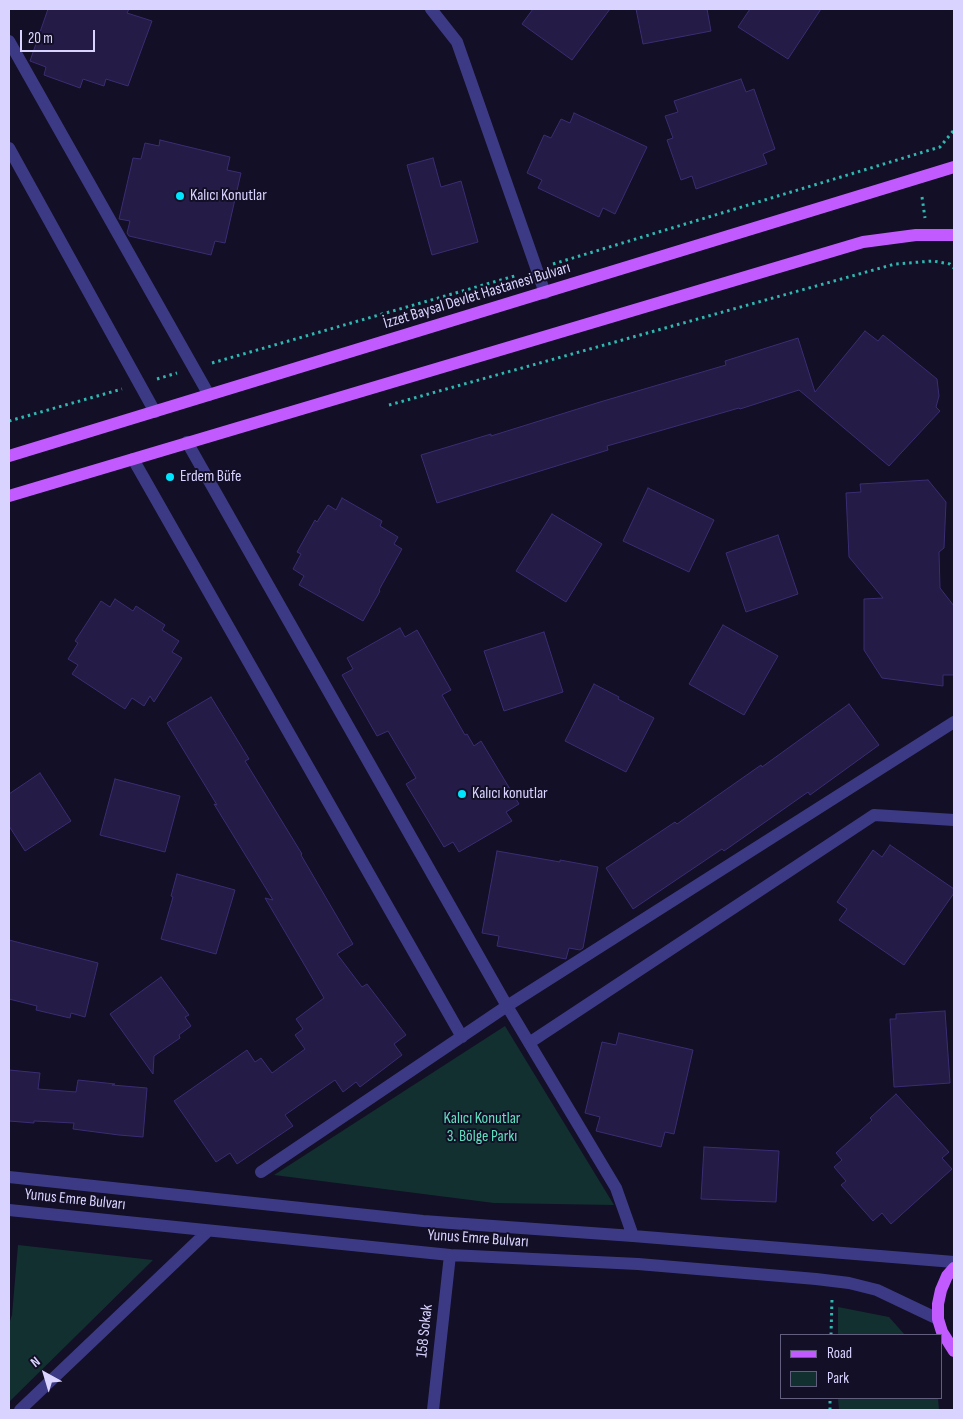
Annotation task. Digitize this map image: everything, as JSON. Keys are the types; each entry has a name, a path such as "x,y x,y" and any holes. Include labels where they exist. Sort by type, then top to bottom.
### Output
{"main road":[{"name":"İzzet Baysal Devlet Hastanesi Bulvarı","path":"9,456 954,167"},
{"path":"9,496 863,242 954,234"},
{"path":"954,1268 947,1276 938,1304 938,1319 942,1332 954,1351"}],"street":[{"path":"431,9 456,42 545,293"},
{"path":"9,41 209,394"},
{"path":"9,148 155,412"},
{"path":"187,442 507,1006 616,1188 634,1236"},
{"path":"133,459 462,1037"},
{"path":"261,1172 507,1006 954,722"},
{"path":"529,1043 874,815 954,820"},
{"path":"9,1177 423,1222 634,1236 954,1262"},
{"name":"Yunus Emre Bulvarı","path":"9,1210 450,1255 638,1264 849,1282 877,1290 938,1319"},
{"path":"20,1410 208,1231"},
{"name":"158 Sokak","path":"433,1410 450,1255"}],"path":[{"path":"9,421 537,269 940,147 954,130"},
{"path":"914,154 933,261"},
{"path":"388,405 895,264 933,261 950,264 954,268"},
{"path":"831,1334 833,1281"}],"green space":[{"name":"Kalıcı Konutlar 3. Bölge Parkı","path":"505,1026 614,1205 494,1203 274,1175"},
{"path":"18,1245 153,1260 9,1402 9,1324 12,1315"},
{"path":"838,1307 889,1317 904,1334 838,1334"},
{"path":"838,1399 938,1399 939,1410 839,1410"}],"building":[{"path":"48,9 129,9 127,13 152,21 128,86 106,79 104,86 83,79 80,88 44,75 46,67 30,61"},
{"path":"533,9 610,9 572,60 522,24"},
{"path":"636,9 707,9 711,31 643,44"},
{"path":"750,9 821,9 788,59 738,27"},
{"path":"741,79 746,92 754,89 775,149 763,154 767,164 696,189 692,176 681,180 667,140 673,138 665,116 678,112 674,101"},
{"path":"574,113 647,147 615,214 603,208 599,217 538,188 542,180 527,173 544,135 551,138 561,119 570,123"},
{"name":"Kalıcı Konutlar","path":"160,140 230,157 227,170 241,173 225,243 215,241 211,255 129,236 127,233 130,221 119,219 133,158 141,159 145,143 159,146"},
{"path":"433,158 441,187 461,181 478,242 432,255 407,165"},
{"path":"865,331 878,341 883,335 937,379 939,396 936,407 940,411 889,466 799,390 740,409 607,446 608,450 437,503 421,455 491,434 491,436 726,365 725,361 798,338 815,392"},
{"path":"928,480 946,502 944,548 939,552 940,588 954,606 954,675 943,675 943,686 882,678 864,650 864,599 883,598 849,557 846,493 861,492 860,484"},
{"path":"648,488 714,520 689,572 623,541"},
{"path":"342,498 382,521 380,526 398,537 394,544 402,549 363,621 299,585 304,576 293,569 301,554 297,552 315,520 317,522 328,505 336,510"},
{"path":"552,514 602,544 566,602 516,571"},
{"path":"778,535 798,594 746,612 726,553"},
{"path":"115,599 133,611 136,606 165,625 162,630 179,641 172,652 182,658 154,702 150,696 144,706 132,698 125,709 72,674 78,665 68,659 78,643 75,641 101,601 110,607"},
{"path":"723,625 778,656 744,715 689,684"},
{"path":"400,628 405,637 417,630 451,690 442,695 465,735 467,734 474,746 481,741 519,804 506,812 512,821 459,852 453,842 444,847 406,784 416,778 388,731 377,736 342,675 353,669 347,658"},
{"path":"544,632 563,692 504,711 484,651"},
{"name":"Kalıcı Konutlar","path":"594,684 654,718 626,772 565,741"},
{"path":"211,697 249,759 245,761 302,854 353,944 337,954 362,987 367,984 406,1035 394,1044 402,1055 360,1087 356,1082 343,1092 335,1080 285,1115 293,1126 237,1164 230,1153 216,1162 174,1101 247,1050 255,1062 261,1058 272,1073 305,1049 295,1035 303,1029 296,1019 324,998 265,898 273,900 167,723"},
{"path":"849,704 879,745 810,795 808,792 724,851 722,849 633,909 606,868 675,822 677,824 761,765 762,767"},
{"path":"40,773 71,821 25,851 9,826 9,794"},
{"path":"115,779 180,796 165,852 100,835"},
{"path":"890,845 954,889 954,893 904,965 839,920 847,909 837,902 873,850 882,857"},
{"path":"497,851 598,867 583,948 580,950 569,948 566,959 497,946 499,936 482,933"},
{"path":"177,874 235,890 216,954 161,939 173,897 171,896"},
{"path":"9,940 98,963 85,1017 71,1013 70,1018 36,1010 37,1006 9,999"},
{"path":"161,977 189,1015 185,1017 191,1026 179,1035 180,1038 154,1056 153,1074 110,1014"},
{"path":"945,1011 950,1083 894,1087 890,1019 896,1019 896,1014"},
{"path":"619,1033 693,1050 674,1134 665,1132 661,1147 596,1131 600,1117 585,1113 602,1042 616,1045"},
{"path":"9,1070 40,1073 38,1089 76,1092 78,1080 147,1088 143,1137 73,1129 74,1123 9,1121"},
{"path":"896,1094 949,1152 942,1158 952,1169 891,1224 882,1213 873,1221 841,1185 846,1181 834,1167 842,1160 836,1153 872,1120 870,1118"},
{"path":"704,1147 779,1151 776,1202 701,1199"}],"place":[{"name":"Kalıcı Konutlar","path":"180,196"},
{"name":"Erdem Büfe","path":"170,477"},
{"name":"Kalıcı konutlar","path":"462,794"}]}
